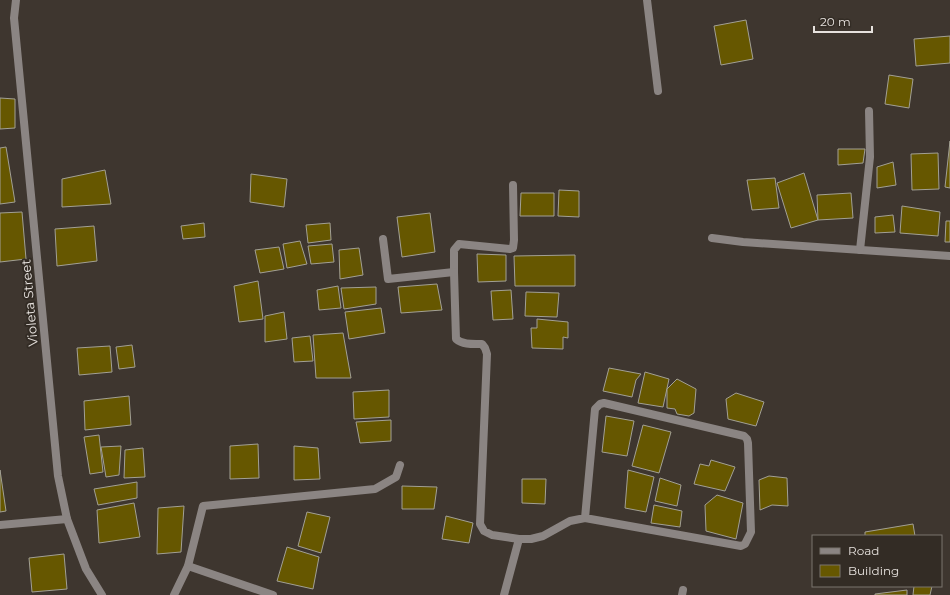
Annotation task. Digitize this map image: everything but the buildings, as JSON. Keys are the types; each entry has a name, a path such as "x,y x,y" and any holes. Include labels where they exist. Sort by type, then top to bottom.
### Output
{"street":[{"name":"Violeta Street","path":"16,0 14,18 58,476 67,519 86,569 102,595"},
{"path":"647,0 658,91"},
{"path":"860,250 870,157 869,111"},
{"path":"513,185 513,248 510,249 459,244 454,250 456,339 459,342 464,343 482,344 487,354 480,524 484,531 492,535 518,539 531,539 543,536 570,521 585,518 741,546 745,544 751,532 747,439 744,436 604,403 600,404 595,409 585,518"},
{"path":"712,238 743,242 950,256"},
{"path":"383,239 388,279 454,272"},
{"path":"174,595 188,566 203,506 375,489 396,477 400,465"},
{"path":"0,525 67,519"},
{"path":"504,595 518,539"},
{"path":"188,566 272,595"}]}
